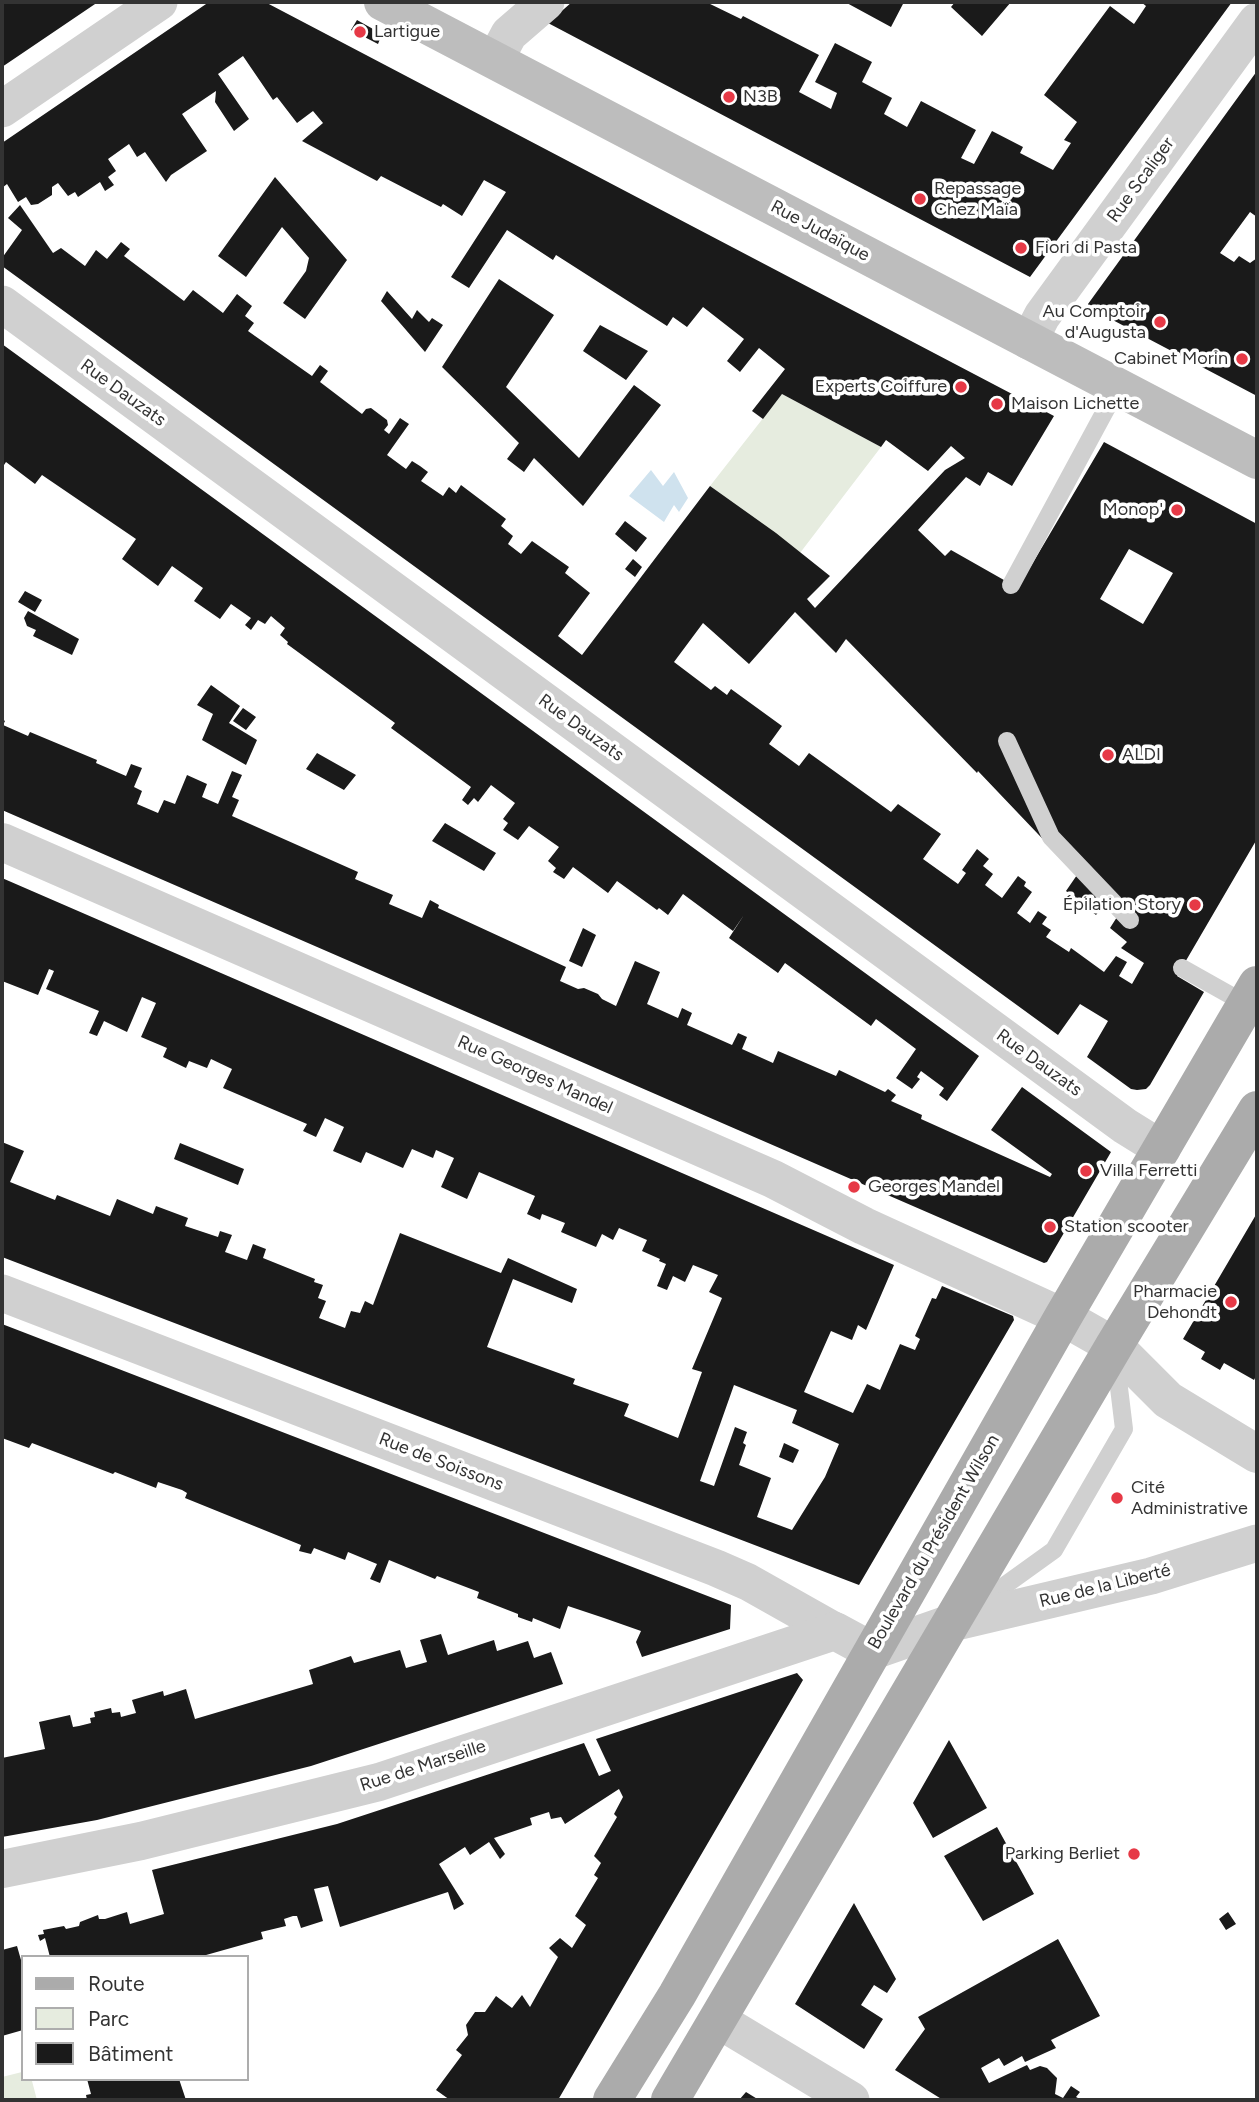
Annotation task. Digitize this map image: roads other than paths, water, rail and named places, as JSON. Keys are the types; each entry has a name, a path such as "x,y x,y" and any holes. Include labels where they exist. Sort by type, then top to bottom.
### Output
{"main road":[{"name":"Rue Judaïque","path":"383,2 1257,460"},
{"name":"Boulevard du Président Wilson","path":"612,2100 677,1995 1063,1317 1252,995"},
{"path":"670,2100 1114,1346 1257,1110"}],"street":[{"path":"2,109 159,2"},
{"path":"495,60 509,34 546,2"},
{"name":"Rue Scaliger","path":"1029,341 1042,316 1257,22"},
{"name":"Rue Dauzats","path":"2,304 1125,1126 1162,1149"},
{"name":"Rue Georges Mandel","path":"2,842 773,1179 864,1226 1063,1317 1114,1346 1168,1400 1257,1454"},
{"name":"Rue de Soissons","path":"2,1293 727,1573 872,1651"},
{"name":"Rue de la Liberté","path":"952,1623 1151,1576 1257,1544"},
{"path":"872,1651 952,1623"},
{"name":"Rue de Marseille","path":"2,1869 141,1841 379,1782 835,1631"},
{"path":"718,2020 851,2100"}],"lane":[{"path":"1011,584 1118,387"},
{"path":"1007,741 1051,837 1130,920"},
{"path":"1182,968 1252,995"},
{"path":"952,1623 1054,1550 1124,1429 1114,1346"}],"water":[{"path":"651,470 663,486 674,472 688,498 679,512 674,505 664,522 629,496"}],"place":[{"name":"Lartigue","path":"360,32"},
{"name":"N3B","path":"729,97"},
{"name":"Repassage Chez Maïa","path":"920,199"},
{"name":"Fiori di Pasta","path":"1021,248"},
{"name":"Au Comptoir d'Augusta","path":"1160,322"},
{"name":"Cabinet Morin","path":"1242,359"},
{"name":"Experts Coiffure","path":"961,387"},
{"name":"Maison Lichette","path":"997,404"},
{"name":"Monop'","path":"1177,510"},
{"name":"ALDI","path":"1108,755"},
{"name":"Épilation Story","path":"1195,905"},
{"name":"Villa Ferretti","path":"1086,1171"},
{"name":"Georges Mandel","path":"854,1187"},
{"name":"Station scooter","path":"1050,1227"},
{"name":"Pharmacie Dehondt","path":"1231,1302"},
{"name":"Cité Administrative","path":"1117,1498"},
{"name":"Parking Berliet","path":"1134,1854"}]}
